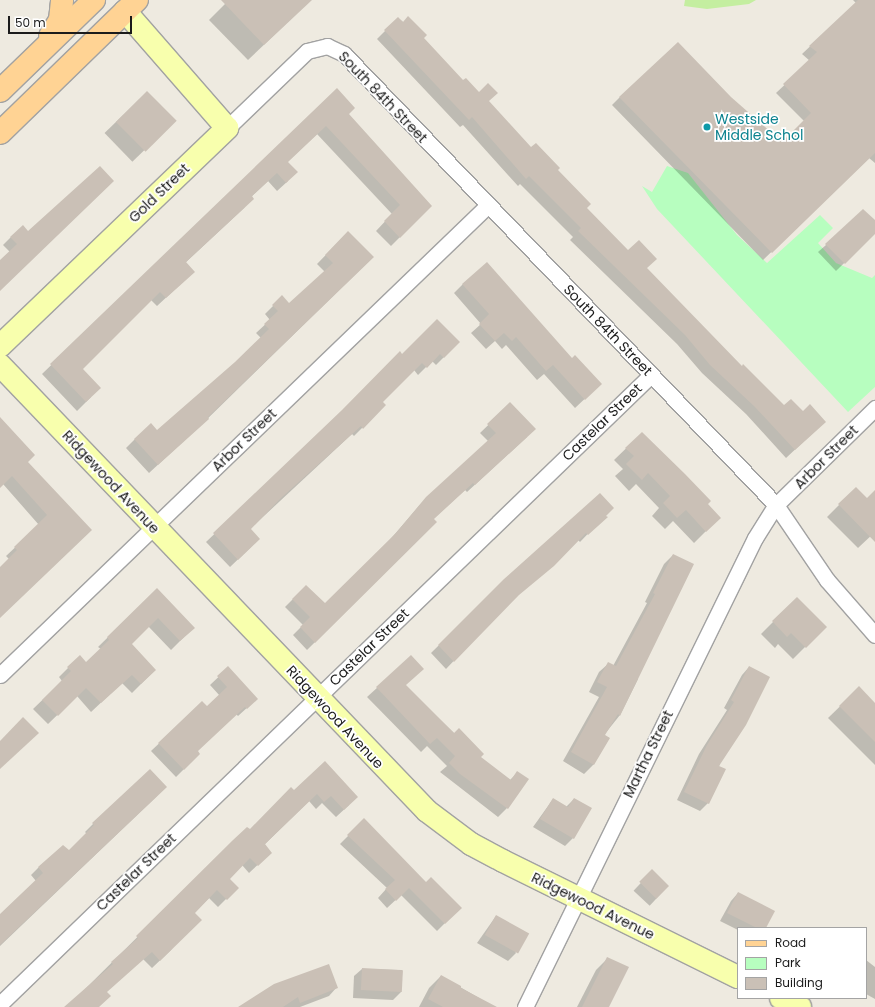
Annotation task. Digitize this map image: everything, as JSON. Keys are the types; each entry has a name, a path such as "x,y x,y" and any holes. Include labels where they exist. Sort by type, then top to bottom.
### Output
{"main road":[{"path":"39,53 60,20 62,0"},
{"path":"0,91 94,0"},
{"path":"107,0 128,4 227,128"},
{"path":"0,133 128,4"},
{"name":"Gold Street","path":"0,346 227,128"},
{"name":"Ridgewood Avenue","path":"0,365 399,785 448,828 471,844 578,900 737,977"},
{"path":"783,999 800,1007"}],"street":[{"name":"Gold Street","path":"227,128 307,51 322,46"},
{"name":"South 84th Street","path":"322,46 336,48 344,54 776,505 827,580 875,636"},
{"name":"Arbor Street","path":"0,675 488,205"},
{"name":"Castelar Street","path":"0,1004 651,375"},
{"name":"Arbor Street","path":"776,505 875,408"},
{"name":"Martha Street","path":"525,1007 755,538 776,505"}],"green space":[{"path":"685,0 756,0 749,4 707,9 684,6"},
{"path":"667,166 688,173 737,235 767,263 820,215 833,228 818,243 836,263 872,278 875,275 875,387 848,412 657,209 642,186 652,192"}],"building":[{"path":"221,0 312,0 264,45"},
{"name":"Westside Middle Schol","path":"858,0 875,0 875,153 772,253 619,97 678,42 731,97 782,142 811,113 783,84 817,52 809,46"},
{"path":"408,16 427,35 424,38 463,80 466,78 479,92 488,83 498,93 489,101 531,147 536,143 560,168 558,170 591,204 587,208 628,250 639,240 657,259 647,268 742,366 743,364 784,405 791,399 803,411 810,404 826,422 795,450 754,406 710,365 685,335 578,231 581,228 529,176 526,179 472,117 469,120 384,30 398,17 403,22"},
{"path":"337,88 355,108 349,114 432,206 400,238 384,221 400,205 326,126 288,162 298,172 286,183 277,173 252,196 254,199 186,262 195,272 166,298 160,292 83,369 101,388 86,402 50,364"},
{"path":"147,91 177,121 146,152 116,122"},
{"path":"100,166 114,181 0,291 0,260 17,244 10,237 23,225 28,231"},
{"path":"863,209 875,220 875,234 845,264 825,244"},
{"path":"348,231 374,257 208,417 209,419 158,465 134,439 151,423 157,430 235,362 269,329 264,324 278,311 272,305 282,295 289,303 333,263 325,255"},
{"path":"487,262 572,358 575,355 602,384 585,400 553,365 546,371 516,337 512,341 504,333 495,341 479,324 489,314 462,284"},
{"path":"437,319 460,342 444,358 440,354 427,368 422,363 383,402 386,405 363,429 361,426 281,498 251,529 260,539 238,560 213,533 342,410 400,351 402,354"},
{"path":"510,402 536,429 475,485 473,483 434,519 437,522 315,643 300,627 310,617 292,599 306,585 325,603 396,533 426,497 496,433 487,424"},
{"path":"0,417 35,455 28,462 92,530 0,618 0,567 17,550 14,547 47,515 12,476 0,488"},
{"path":"642,432 711,501 708,504 721,518 706,532 686,510 677,518 663,503 670,496 648,473 642,480 626,464 634,456 625,448"},
{"path":"856,487 867,498 875,490 875,542 838,504"},
{"path":"600,493 614,508 606,516 608,517 588,535 586,533 554,566 519,595 454,662 438,645 504,579"},
{"path":"673,554 694,564 620,716 618,714 605,735 610,738 594,765 571,752 607,687 597,682 608,662 616,666 655,594 653,593"},
{"path":"157,588 195,628 180,641 158,618 132,644 156,670 141,684 132,675 101,703 86,688 58,716 42,700 71,671 67,667 80,655 86,662 109,640 107,637"},
{"path":"797,597 827,627 806,648 791,633 787,637 772,621"},
{"path":"411,655 424,669 406,685 454,733 459,728 484,754 481,757 511,780 517,771 529,779 508,809 460,774 449,763 455,756 437,738 430,744 376,687"},
{"path":"228,666 258,699 247,709 245,707 198,751 200,754 184,770 158,743 202,701 207,706 227,687 217,676"},
{"path":"749,666 770,677 746,725 719,766 726,769 709,804 684,792 707,745 734,702 731,700"},
{"path":"859,686 875,703 875,742 839,706"},
{"path":"23,717 39,733 0,769 0,741"},
{"path":"325,761 358,797 344,810 331,796 324,802 317,794 265,844 272,853 258,866 250,858 230,879 239,888 227,900 217,890 195,913 202,920 160,961 152,952 107,992 111,996 99,1007 64,1007 113,964 111,962 138,938 136,936 233,840 247,827 250,829 291,787 294,790"},
{"path":"150,769 167,787 0,945 0,914 43,873 38,867 63,845 69,850 94,825 92,823"},
{"path":"553,798 568,807 574,798 592,808 574,839 540,819"},
{"path":"364,818 426,882 431,877 462,908 445,924 409,888 396,901 385,889 395,880 347,835"},
{"path":"652,869 669,886 656,899 639,882"},
{"path":"738,892 775,911 767,927 755,927 727,913"},
{"path":"496,915 529,933 518,954 485,935"},
{"path":"607,957 629,967 609,1007 582,1007"},
{"path":"329,964 338,988 300,1003 298,997 283,1007 238,1007 274,984"},
{"path":"362,968 403,970 402,992 361,990"},
{"path":"441,975 461,986 461,988 497,1007 443,1007 428,999"}],"place":[{"name":"Westside Middle Schol","path":"707,127"}]}
